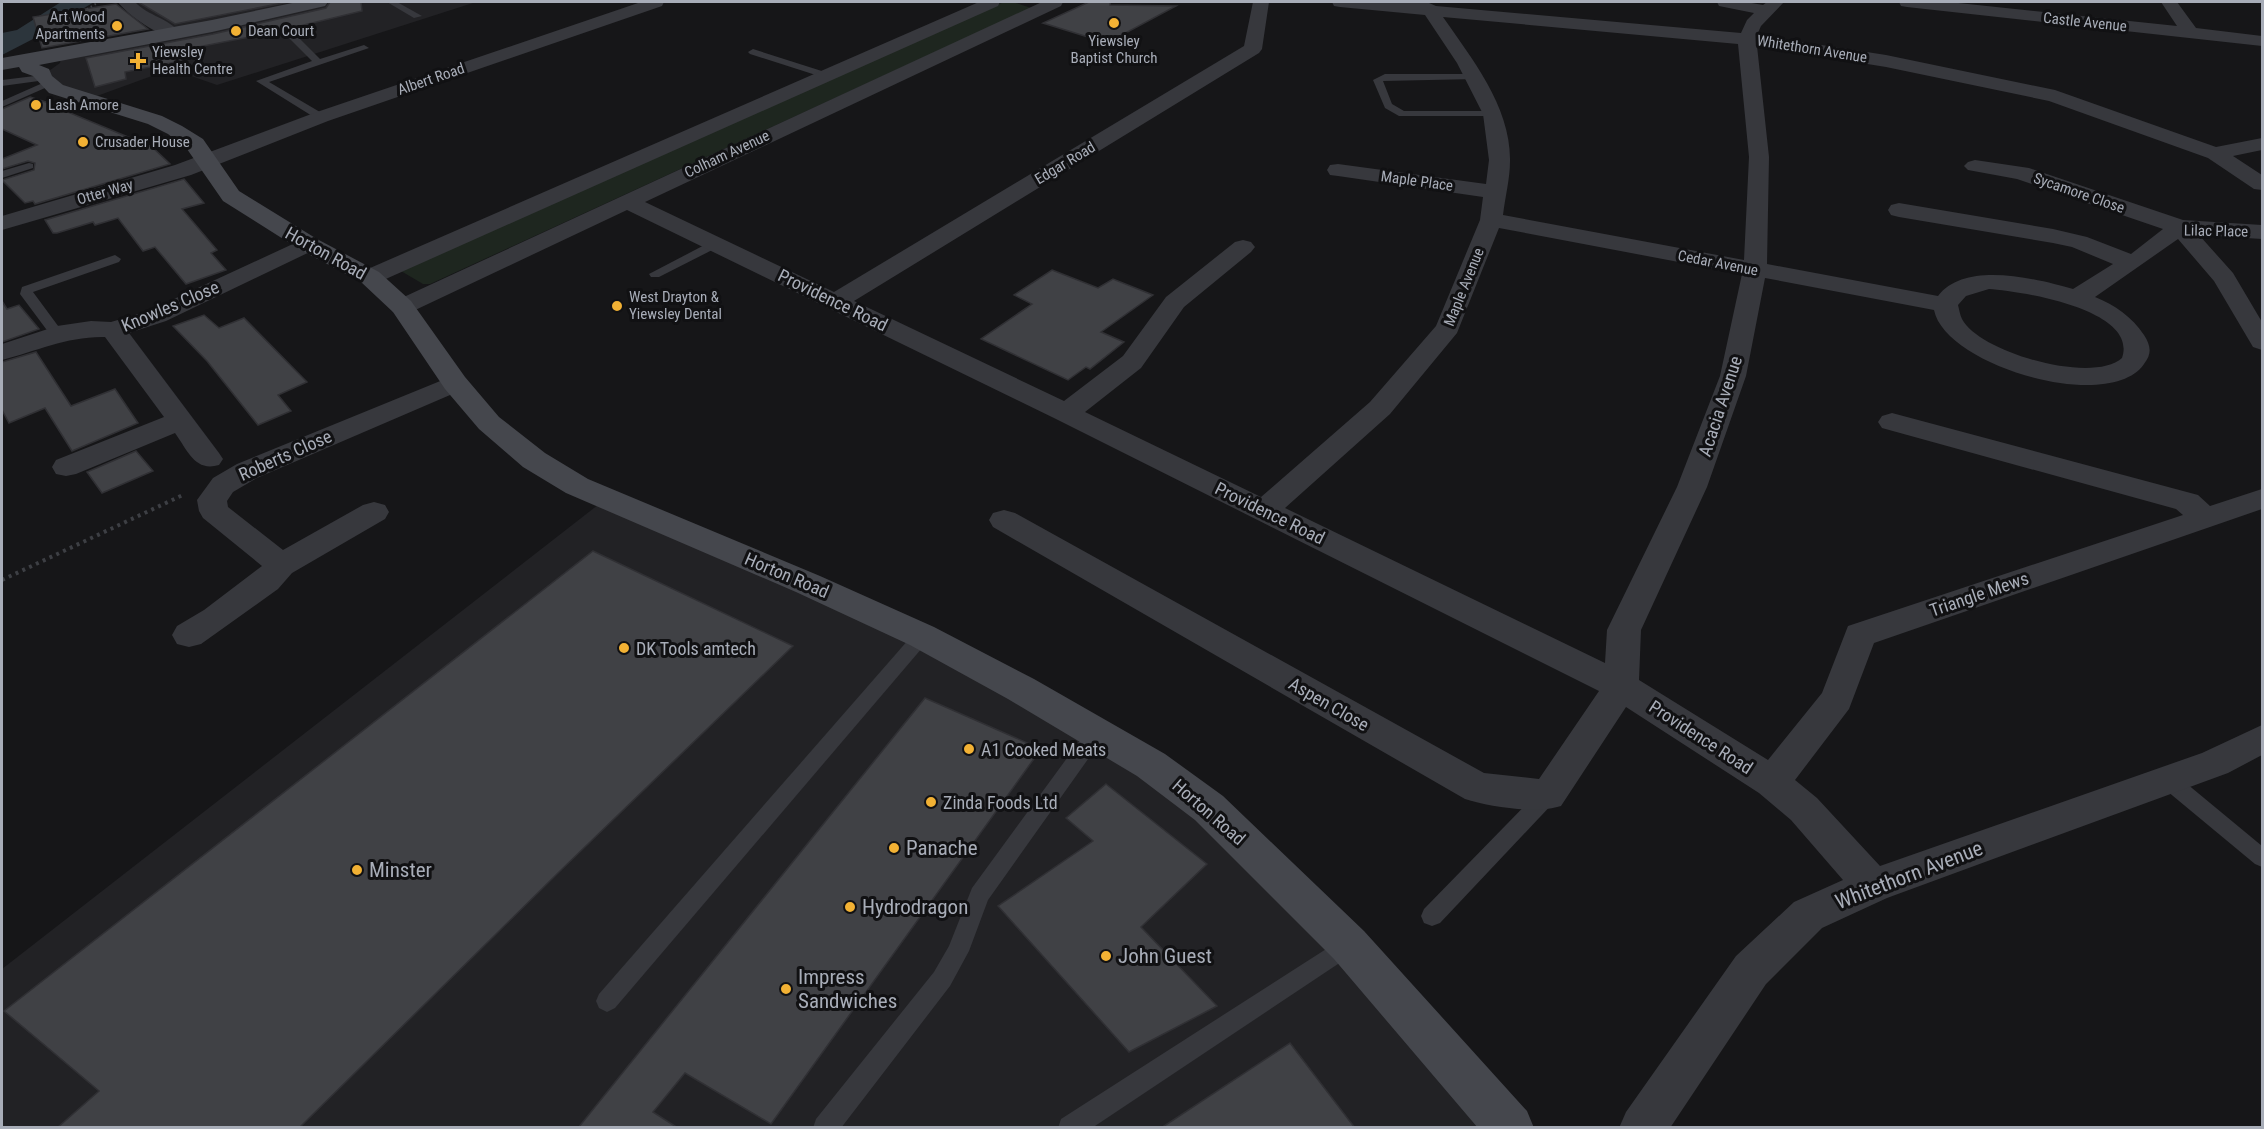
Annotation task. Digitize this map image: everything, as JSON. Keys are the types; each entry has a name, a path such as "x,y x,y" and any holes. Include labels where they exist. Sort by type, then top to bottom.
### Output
{"street":[{"path":"126,2 135,12 166,26 172,33"},
{"path":"29,70 57,63 56,56 319,2"},
{"name":"Albert Road","path":"208,161 321,117 656,2"},
{"name":"Colham Avenue","path":"370,277 992,2"},
{"name":"Colham Avenue","path":"402,307 1052,2"},
{"name":"Edgar Road","path":"835,302 1253,49 1262,2"},
{"name":"Whitethorn Avenue","path":"1340,2 1429,8 1747,39 1886,61 2055,96 2215,153 2262,184"},
{"path":"1725,2 1771,6"},
{"name":"Castle Avenue","path":"1907,2 2033,9 2191,34 2262,41"},
{"path":"2169,2 2191,34"},
{"path":"1747,39 1753,24 1771,6"},
{"name":"Maple Avenue","path":"1265,510 1380,408 1448,328 1491,220 1500,160 1493,114 1473,77 1429,8"},
{"name":"Acacia Avenue","path":"1621,686 1624,630 1692,487 1733,376 1755,270 1759,157 1747,39"},
{"name":"Horton Road","path":"29,70 56,89 166,125 195,144 231,196 308,244 370,277 402,307 454,383 489,423 534,460 577,486 808,584 922,636 1151,765 1209,808 1349,945 1510,1128"},
{"path":"2215,153 2262,144"},
{"name":"Otter Way","path":"2,223 208,161"},
{"name":"Sycamore Close","path":"1975,166 2021,173 2180,227"},
{"name":"Maple Place","path":"1338,170 1496,192"},
{"name":"Providence Road","path":"626,201 1066,413 1621,686 1772,782 1804,809 1873,886"},
{"path":"1899,210 2053,236 2136,259"},
{"name":"Cedar Avenue","path":"1491,220 1946,306"},
{"path":"2180,227 2224,278 2262,342"},
{"name":"Lilac Place","path":"2076,298 2180,227 2262,232"},
{"name":"Knowles Close","path":"209,459 113,330 158,315 308,244"},
{"path":"1066,413 1132,362 1175,302 1243,247"},
{"path":"1989,282 2031,285 2076,298 2108,314 2130,333 2138,351 2129,366 2106,375 2071,376 2018,364 1993,354 1963,336 1951,323 1946,306 1952,294 1959,290 1989,282"},
{"path":"2,352 57,334 91,329 113,330"},
{"name":"Roberts Close","path":"281,565 213,508 214,496 234,478 454,383"},
{"path":"66,466 180,421"},
{"path":"1892,422 2187,502 2205,518"},
{"name":"Triangle Mews","path":"1772,782 1837,699 1860,634 2262,499"},
{"path":"189,634 216,618 267,581 281,565 374,512"},
{"name":"Aspen Close","path":"1004,520 1478,788 1548,795"},
{"path":"1548,795 1621,686"},
{"name":"Whitethorn Avenue","path":"1642,1128 1751,970 1808,915 1873,886 2215,763 2262,739"}],"lane":[{"path":"392,2 417,16"},
{"path":"289,33 318,63"},
{"path":"321,117 261,81 364,48"},
{"path":"753,52 825,75"},
{"path":"2,83 29,70"},
{"path":"2,104 16,98 29,70"},
{"path":"1473,77 1378,80 1387,106 1393,112 1493,114"},
{"path":"2,175 29,166"},
{"path":"655,274 716,243"},
{"path":"57,334 26,294 27,290 115,259"},
{"path":"607,1000 922,636"},
{"path":"825,1128 942,979 958,951 979,895 1096,733"},
{"path":"2168,780 2262,858"},
{"path":"1432,916 1548,795"},
{"path":"1070,1128 1349,945"}],"path":[{"path":"62,24 99,2"},
{"path":"2,580 183,495 234,478"}],"shaded area":[{"path":"61,2 94,2 2,55 2,33 17,30"},
{"path":"128,2 316,2 173,32"},
{"path":"322,2 476,2 217,85 171,69 86,100 60,92 46,73 60,63 61,57"},
{"path":"1004,2 1013,2 1031,8 430,284 423,284 401,271"},
{"path":"603,501 928,647 1200,813 1491,1128 2,1128 2,969"}],"building":[{"path":"138,2 288,2 175,24"},
{"path":"330,2 361,2 362,11 275,32 177,51 181,61 125,72 126,79 95,87 86,58 213,34 326,8"},
{"name":"Yiewsley Baptist Church","path":"1089,2 1110,2 1110,5 1176,6 1107,43 1043,23"},
{"path":"116,4 148,29 42,48 33,17"},
{"path":"30,97 74,111 70,113 152,147 170,164 35,204 33,201 25,203 2,180 34,170 35,163 28,161 2,169 2,159 37,145 2,129 2,109"},
{"path":"184,179 204,203 182,209 217,250 211,253 226,270 186,284 155,247 143,251 118,218 95,225 93,222 57,233 53,233 45,220"},
{"path":"1052,270 1098,288 1113,279 1153,295 1101,332 1124,342 1090,369 1086,367 1068,380 981,339 1032,304 1014,295"},
{"path":"2,301 7,309 19,305 39,329 2,342"},
{"path":"204,315 219,328 244,318 307,382 278,395 291,411 258,425 207,361 173,326"},
{"path":"36,352 71,406 115,389 138,423 72,451 45,408 9,423 2,410 2,362"},
{"path":"136,451 153,471 102,493 87,472"},
{"path":"593,551 793,646 299,1128 57,1128 99,1091 4,1011"},
{"path":"925,698 1041,749 771,1124 685,1073 653,1112 678,1128 578,1128"},
{"name":"John Guest","path":"1106,784 1207,864 1141,927 1217,1006 1129,1052 998,906 1093,841 1066,818"},
{"path":"1290,1043 1355,1128 1161,1128"}],"place":[{"name":"Yiewsley Baptist Church","path":"1114,23"},
{"name":"Art Wood Apartments","path":"117,26"},
{"name":"Dean Court","path":"236,31"},
{"name":"Yiewsley Health Centre","path":"138,61"},
{"name":"Lash Amore","path":"36,105"},
{"name":"Crusader House","path":"83,142"},
{"name":"West Drayton & Yiewsley Dental","path":"617,306"},
{"name":"DK Tools amtech","path":"624,648"},
{"name":"A1 Cooked Meats","path":"969,749"},
{"name":"Zinda Foods Ltd","path":"931,802"},
{"name":"Panache","path":"894,848"},
{"name":"Minster","path":"357,870"},
{"name":"Hydrodragon","path":"850,907"},
{"name":"John Guest","path":"1106,956"},
{"name":"Impress Sandwiches","path":"786,989"}]}
